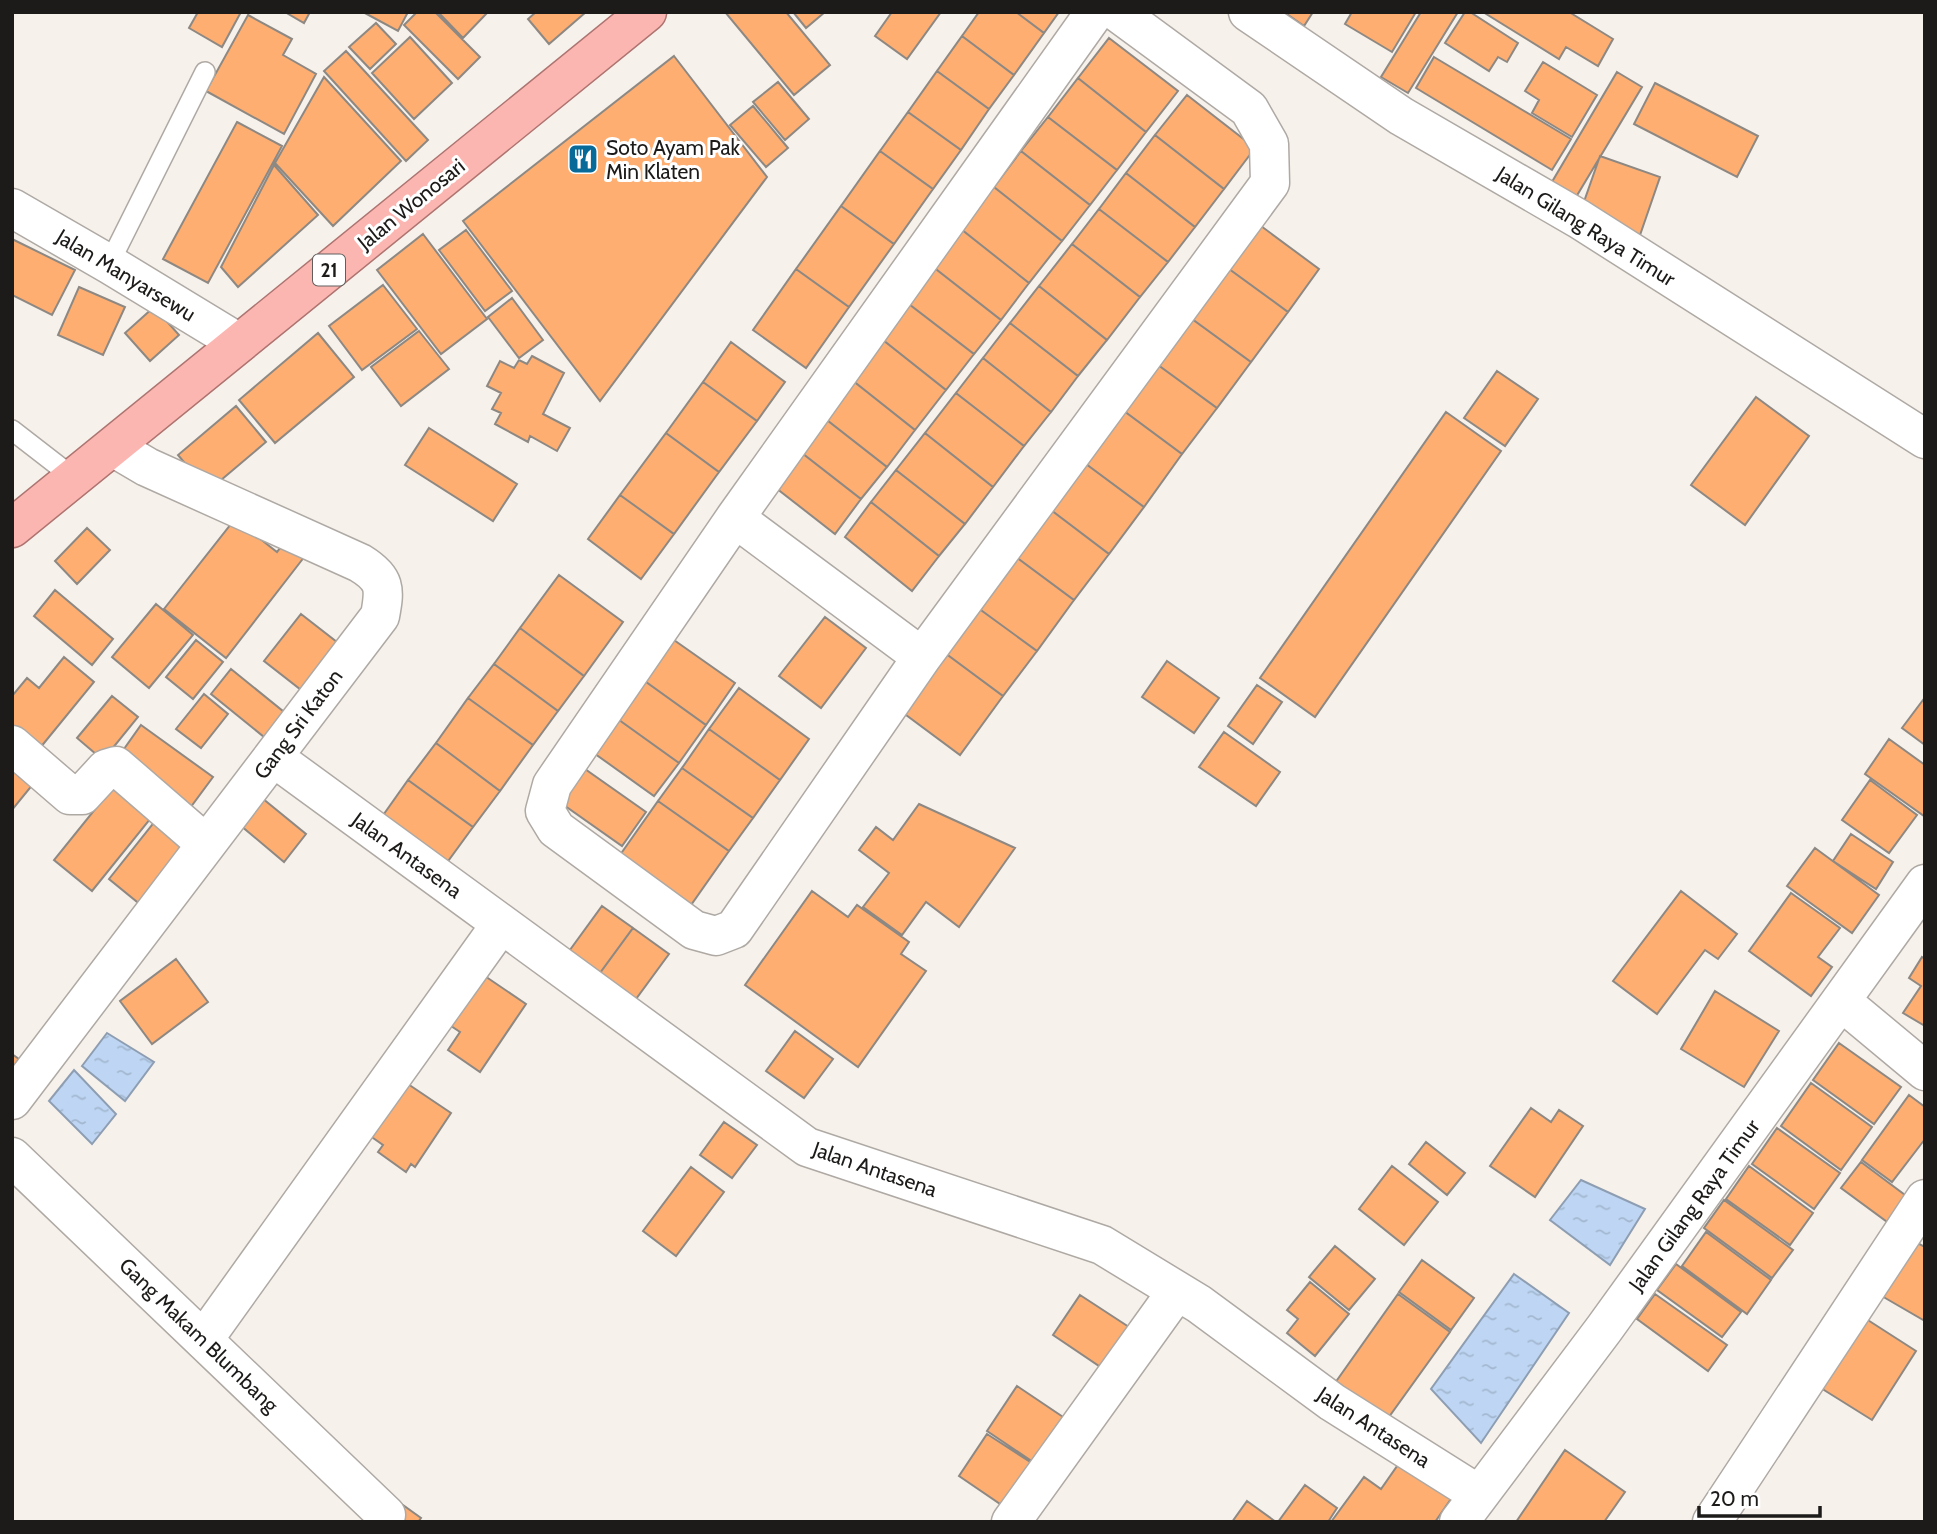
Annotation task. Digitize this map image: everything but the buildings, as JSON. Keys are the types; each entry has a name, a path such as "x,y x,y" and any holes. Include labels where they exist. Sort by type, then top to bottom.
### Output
{"highway":[{"name":"Jalan Wonosari","path":"12,528 647,12"}],"street":[{"path":"1095,12 735,518 552,785 545,811 556,829 694,930 716,936 734,929 922,657 1270,183 1269,144 1249,109 1117,12"},
{"name":"Jalan Gilang Raya Timur","path":"1248,12 1401,116 1579,219 1925,439"},
{"name":"Jalan Manyarsewu","path":"12,208 240,343"},
{"name":"Gang Sri Katon","path":"12,1100 380,616 383,598 382,583 372,570 360,563 147,467 113,447"},
{"path":"735,518 922,657"},
{"path":"12,745 70,795 82,795 106,769 116,766 206,844"},
{"name":"Jalan Antasena","path":"273,757 807,1147 1101,1245 1199,1304 1332,1402 1468,1508"},
{"name":"Jalan Gilang Raya Timur","path":"1468,1508 1604,1329 1925,884"},
{"path":"204,1339 501,924"},
{"path":"1841,1002 1925,1071"},
{"name":"Gang Makam Blumbang","path":"12,1157 386,1515"},
{"path":"1712,1522 1925,1199"},
{"path":"1011,1522 1177,1291"}],"lane":[{"path":"109,264 205,72"},
{"path":"12,430 74,478"}],"water":[{"path":"107,1033 154,1062 125,1101 82,1066"},
{"path":"74,1070 116,1114 92,1144 49,1101"},
{"path":"1581,1180 1645,1209 1610,1265 1550,1220"},
{"path":"1514,1274 1569,1313 1481,1443 1431,1389"}],"place":[{"name":"Soto Ayam Pak Min Klaten","path":"583,159"}]}
